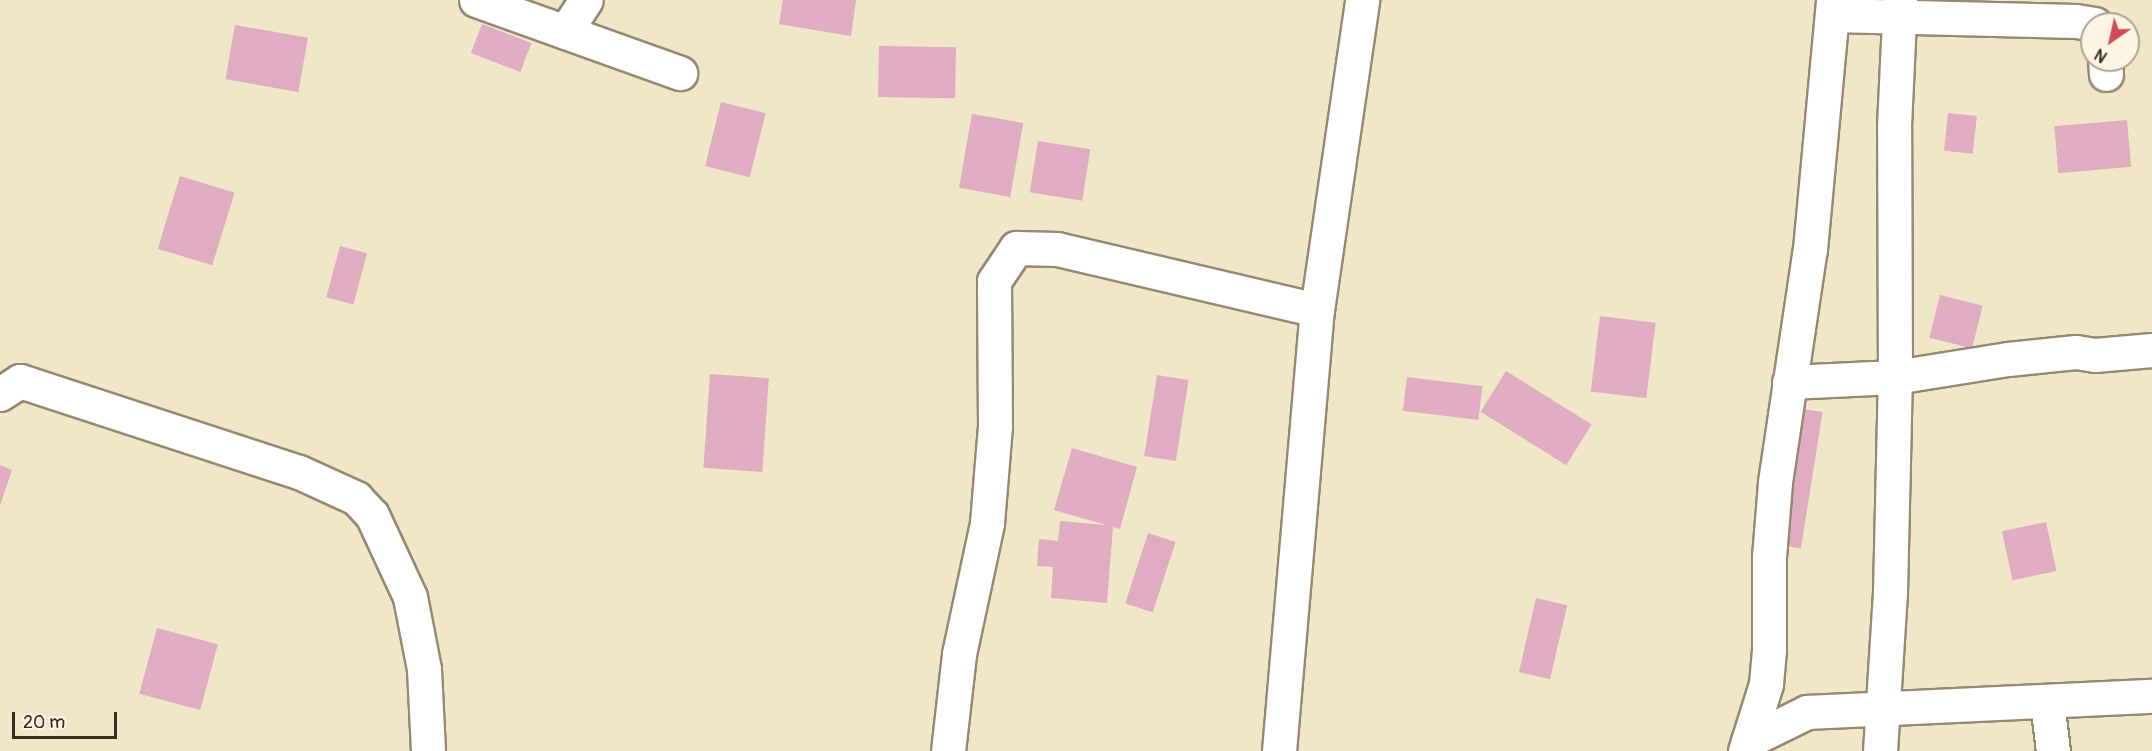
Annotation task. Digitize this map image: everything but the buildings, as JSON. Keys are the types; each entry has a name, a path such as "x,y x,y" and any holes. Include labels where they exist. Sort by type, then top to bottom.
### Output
{"street":[{"path":"476,0 680,73"},
{"path":"565,32 586,0"},
{"path":"1279,751 1317,310 1362,0"},
{"path":"1747,746 1766,684 1769,650 1768,556 1775,482 1810,249 1833,7 1900,8 2080,22"},
{"path":"1880,751 1880,709 1890,593 1895,377 1894,126 1900,8"},
{"path":"948,751 959,654 987,523 995,424 994,281 1016,248 1057,249 1317,310"},
{"path":"1790,382 1895,377 2019,358 2076,352 2096,355 2152,350"},
{"path":"0,394 20,381 299,472 356,498 372,515 410,597 424,669 428,751"},
{"path":"1766,684 1807,712"},
{"path":"1747,746 1807,712 2152,696"},
{"path":"2048,701 2053,751"}]}
